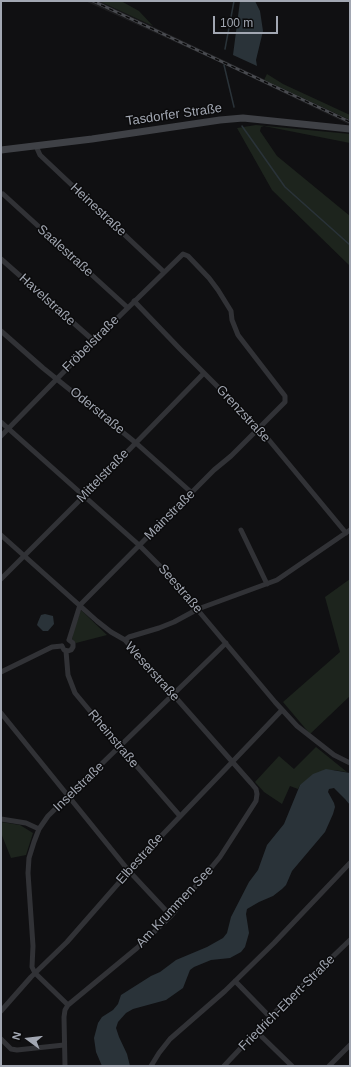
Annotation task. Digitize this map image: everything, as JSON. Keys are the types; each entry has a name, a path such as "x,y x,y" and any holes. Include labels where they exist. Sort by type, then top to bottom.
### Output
{"main road":[{"name":"Tasdorfer Straße","path":"1,150 243,118 350,129"}],"street":[{"name":"Heinestraße","path":"36,146 40,154 164,272"},
{"name":"Saalestraße","path":"3,194 127,307"},
{"name":"Fröbelstraße","path":"1,436 127,307 183,254 188,256 218,290 231,311 232,320 238,335 286,399"},
{"name":"Havelstraße","path":"1,259 94,341"},
{"name":"Grenzstraße","path":"134,301 259,428 348,532"},
{"name":"Oderstraße","path":"1,331 136,443 192,493"},
{"name":"Mittelstraße","path":"1,579 204,373"},
{"name":"Mainstraße","path":"69,640 80,606 214,470 285,402 286,399"},
{"name":"Seestraße","path":"1,422 139,545 165,571 297,726 329,752 350,764"},
{"path":"241,530 267,584"},
{"path":"125,640 129,637 174,622 198,609 267,584 282,577 348,532"},
{"name":"Weserstraße","path":"1,535 80,606 111,632 125,640 256,789"},
{"path":"69,640 73,643 71,650 66,651 62,646 64,641 69,640"},
{"name":"Inselstraße","path":"35,973 32,967 33,946 28,873 31,852 39,829 48,816 226,644"},
{"path":"1,672 52,647 62,646"},
{"name":"Rheinstraße","path":"66,651 68,676 72,687 80,700 180,816"},
{"name":"Elbestraße","path":"1,1011 180,816 282,710"},
{"path":"1,713 129,871 171,916"},
{"name":"Am Krummen See","path":"68,1005 132,952 171,916 220,858 256,801 256,789"},
{"path":"1,819 26,824 39,829"},
{"path":"150,1066 170,1039 235,981 274,943 350,863"},
{"name":"Friedrich-Ebert-Straße","path":"224,1066 270,1018 350,940"},
{"path":"35,973 68,1005 65,1010 64,1017 65,1066"},
{"path":"235,981 270,1018"},
{"path":"256,1032 292,1066"},
{"path":"1,1039 11,1049 17,1050 64,1045"},
{"path":"329,1066 350,1045"}],"shaded area":[{"path":"85,1 99,1 350,120 350,125 223,64"},
{"path":"99,1 121,1 139,11 153,26"},
{"path":"240,1 255,1 260,11 263,31 256,60 257,66 233,55"},
{"path":"267,74 283,84 350,115 350,120 264,80"},
{"path":"256,125 350,134 350,143 264,126 261,127 260,131 277,156 350,216 350,266 272,190 237,128"},
{"path":"350,579 350,696 310,734 283,702 340,652 325,597"},
{"path":"81,610 107,635 76,643 72,639 73,632"},
{"path":"45,614 53,616 54,624 48,631 43,631 37,625 41,615"},
{"path":"316,747 347,772 334,770 300,785 298,789 290,786 282,804 264,792 255,782 279,756 294,769"},
{"path":"326,769 350,773 350,805 334,788 329,789 328,792 335,807 325,832 292,871 286,885 282,889 273,896 247,909 246,914 249,933 245,947 241,952 230,958 211,960 194,967 190,970 183,988 166,1000 133,1009 126,1013 118,1022 116,1028 127,1054 130,1066 102,1066 96,1052 94,1038 98,1023 102,1017 113,1010 118,1004 121,995 160,972 176,960 207,947 223,938 227,933 231,917 249,882 258,870 267,845 284,824 300,785 313,774"},
{"path":"1,822 20,825 33,833 26,855 11,858 1,833"}],"waterway":[{"path":"225,49 234,1"},
{"path":"224,65 234,107"},
{"path":"242,126 285,187 350,245"}],"railway":[{"path":"93,1 350,122"}]}
